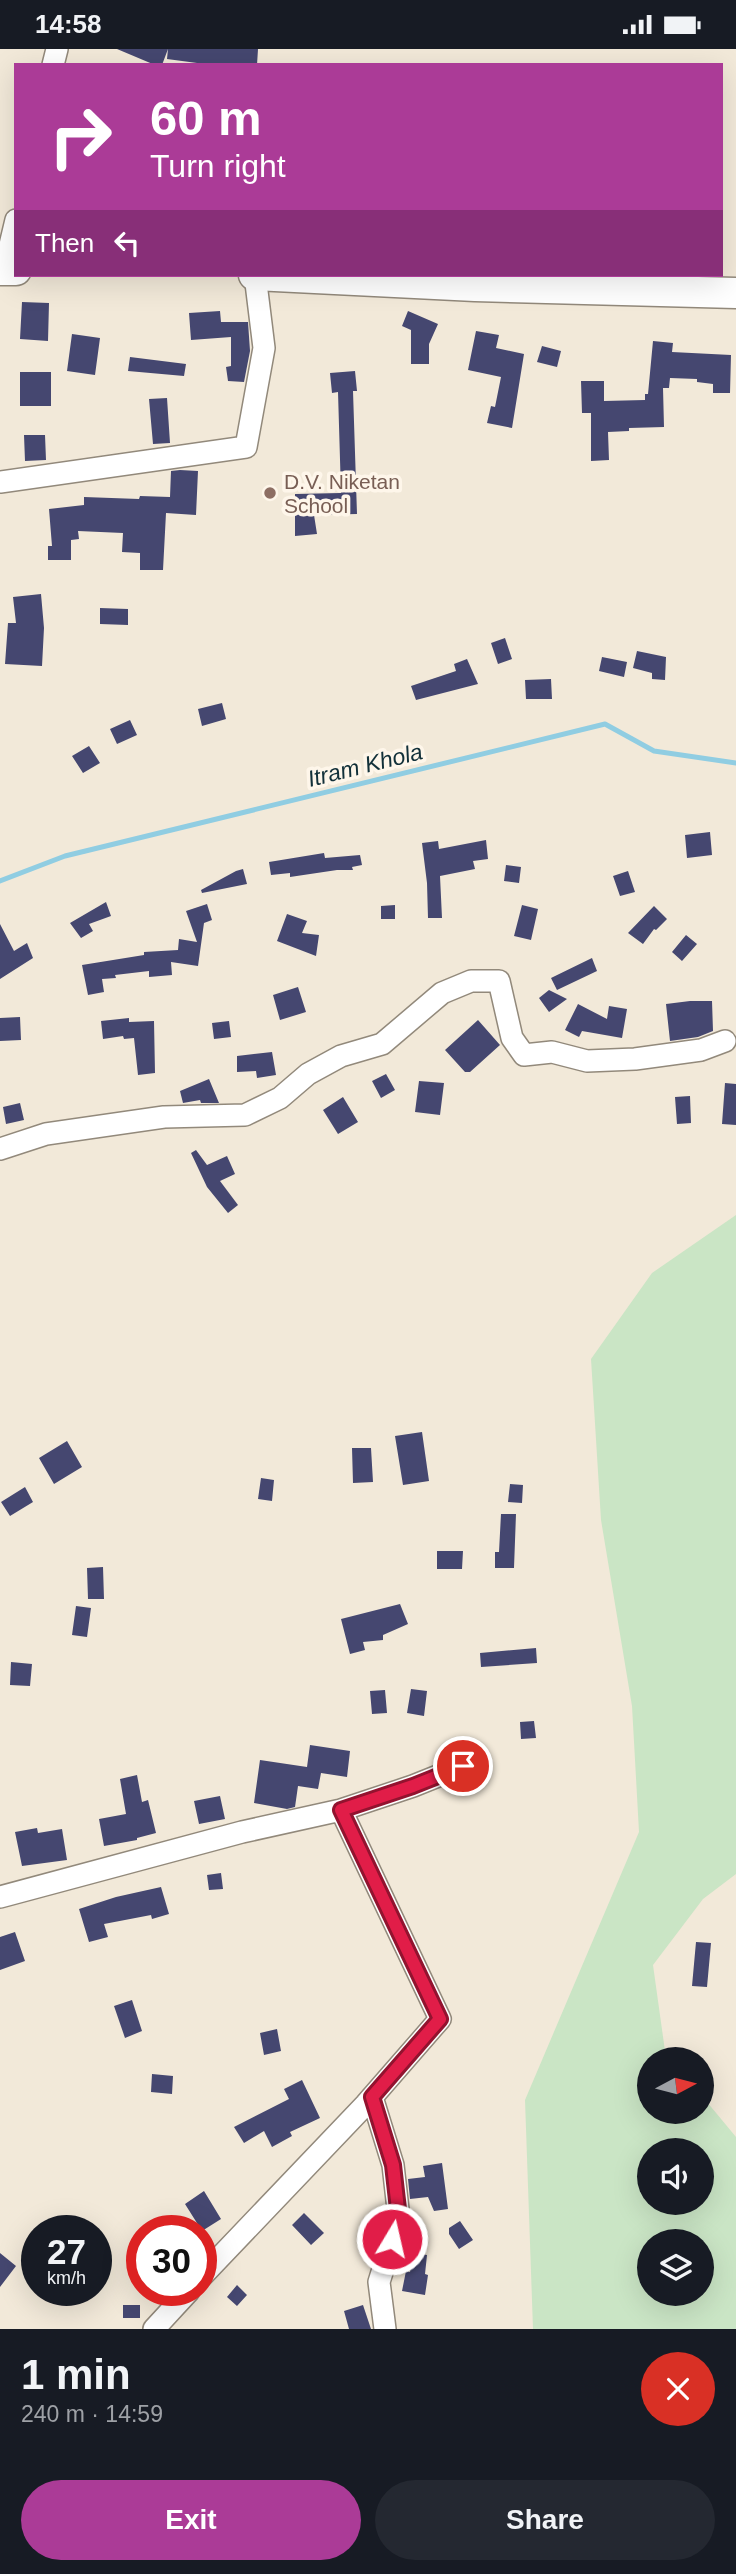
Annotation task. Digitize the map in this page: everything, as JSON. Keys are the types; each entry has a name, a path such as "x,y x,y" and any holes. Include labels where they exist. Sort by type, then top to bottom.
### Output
{"main road":[{"path":"295,277 475,286 736,293"}],"street":[{"path":"6,270 14,230"},
{"path":"0,482 246,447 264,348 255,277"},
{"path":"0,1149 46,1134 151,1119 246,1115 280,1098 308,1074 341,1056 382,1044 442,993 471,981 499,981 512,1038 524,1055 552,1052 587,1061 635,1059 701,1050 725,1041"},
{"path":"0,1897 242,1832 341,1810 463,1766"},
{"path":"217,2260 372,2097 440,2019 341,1810"},
{"path":"372,2097 393,2165 399,2218 379,2282 385,2329"},
{"path":"154,2329 175,2306"}],"green space":[{"path":"736,1215 736,1874 703,1899 653,1965 664,2047 637,2047 637,2125 714,2125 714,2110 736,2137 736,2329 533,2329 525,2100 639,1832 632,1706 601,1520 591,1359 652,1273"}],"building":[{"path":"117,49 168,49 163,63 150,63"},
{"path":"168,49 258,49 257,63 197,63 167,59"},
{"path":"22,302 49,303 48,341 20,339"},
{"path":"220,311 221,322 248,322 250,351 244,382 228,381 226,367 231,366 231,337 191,340 189,313"},
{"path":"408,311 438,324 429,344 429,364 411,364 411,330 402,326"},
{"path":"476,331 499,335 496,348 524,354 512,428 487,423 491,406 495,407 501,377 468,370"},
{"path":"72,334 100,338 95,375 67,371"},
{"path":"653,341 673,343 672,352 731,355 730,393 713,393 713,384 697,382 697,379 670,378 669,388 663,388 664,427 629,428 629,431 608,432 609,460 591,461 591,413 582,413 581,381 604,381 604,401 645,400 645,394 648,394"},
{"path":"542,346 561,351 557,367 537,362"},
{"path":"130,357 186,364 184,376 128,371"},
{"path":"355,371 357,391 353,391 357,514 314,515 317,534 295,536 295,494 341,493 338,392 332,393 330,373"},
{"path":"20,372 51,372 51,406 20,406"},
{"path":"167,398 170,443 153,444 149,399"},
{"path":"24,435 45,435 46,460 25,461"},
{"path":"171,471 198,471 196,515 166,513 163,570 140,570 140,553 122,552 123,533 78,531 79,539 71,540 71,560 48,560 48,546 52,546 49,509 84,505 84,497 170,497"},
{"path":"41,594 44,628 42,666 5,664 8,623 16,623 13,597"},
{"path":"100,608 128,609 128,625 100,624"},
{"path":"505,638 512,659 498,664 491,643"},
{"path":"637,651 666,657 665,680 652,679 652,673 633,668"},
{"path":"602,657 627,662 624,677 599,671"},
{"path":"467,659 478,684 416,700 411,686 456,671 454,664"},
{"path":"551,679 552,699 526,699 525,680"},
{"path":"222,703 226,719 202,726 198,709"},
{"path":"130,720 137,735 117,744 110,729"},
{"path":"89,746 100,763 83,773 72,756"},
{"path":"710,832 712,855 687,858 685,835"},
{"path":"486,840 488,859 473,861 475,869 440,876 442,918 428,918 422,843 438,841 439,849"},
{"path":"324,853 325,858 360,855 362,865 352,867 353,870 290,877 290,873 271,875 269,862"},
{"path":"506,865 521,867 519,883 504,881"},
{"path":"243,869 247,884 202,893 201,890"},
{"path":"628,871 635,892 620,896 613,876"},
{"path":"106,902 111,916 89,924 93,931 81,938 70,923"},
{"path":"207,904 212,920 204,923 198,966 171,962 172,975 149,977 149,971 115,975 116,978 102,979 104,992 88,995 82,965 144,955 144,952 178,950 179,939 197,942 186,911"},
{"path":"395,905 395,919 381,919 381,906"},
{"path":"522,905 538,909 531,940 514,936"},
{"path":"654,906 667,919 654,929 643,944 628,933"},
{"path":"287,914 307,921 302,933 319,935 316,956 277,941"},
{"path":"0,924 14,951 27,943 33,958 0,979"},
{"path":"686,935 697,944 682,961 672,952"},
{"path":"592,958 597,971 557,990 551,978"},
{"path":"298,987 306,1012 280,1020 273,995"},
{"path":"549,990 567,999 549,1012 539,998"},
{"path":"712,1001 713,1031 698,1037 670,1041 666,1004"},
{"path":"578,1004 607,1019 609,1006 627,1009 622,1038 582,1031 579,1037 565,1030"},
{"path":"20,1017 21,1040 0,1041 0,1018"},
{"path":"129,1018 129,1022 154,1021 155,1073 138,1075 134,1038 124,1039 123,1036 103,1039 101,1021"},
{"path":"478,1020 500,1045 470,1072 465,1072 445,1050"},
{"path":"229,1021 231,1037 214,1039 212,1023"},
{"path":"272,1052 276,1075 257,1078 256,1071 237,1072 237,1056"},
{"path":"386,1074 395,1090 381,1098 372,1081"},
{"path":"209,1079 219,1103 201,1103 200,1100 183,1103 180,1091"},
{"path":"419,1081 444,1083 440,1115 415,1112"},
{"path":"725,1083 736,1084 736,1125 722,1124"},
{"path":"690,1096 691,1123 677,1124 675,1097"},
{"path":"343,1097 358,1122 338,1134 323,1110"},
{"path":"20,1103 24,1120 6,1124 3,1107"},
{"path":"196,1150 207,1165 227,1156 235,1174 220,1181 238,1205 228,1213 207,1187 191,1153"},
{"path":"422,1432 429,1481 403,1485 395,1436"},
{"path":"67,1441 82,1467 54,1484 39,1458"},
{"path":"352,1448 371,1448 373,1482 353,1483"},
{"path":"261,1478 274,1480 272,1501 258,1499"},
{"path":"510,1484 523,1485 522,1503 508,1502"},
{"path":"25,1487 33,1502 10,1516 1,1502"},
{"path":"501,1514 516,1514 514,1568 495,1568 495,1552 499,1552"},
{"path":"437,1551 463,1551 462,1569 437,1569"},
{"path":"103,1567 104,1599 88,1599 87,1568"},
{"path":"400,1604 408,1624 383,1635 383,1640 363,1642 365,1650 350,1654 341,1619"},
{"path":"76,1606 91,1608 87,1637 72,1635"},
{"path":"536,1648 537,1663 481,1667 480,1653"},
{"path":"11,1662 32,1664 30,1686 10,1685"},
{"path":"411,1689 427,1691 424,1716 407,1713"},
{"path":"385,1690 387,1713 372,1714 370,1691"},
{"path":"534,1721 536,1738 521,1739 520,1722"},
{"path":"310,1745 350,1751 347,1777 321,1773 318,1789 298,1786 295,1807 287,1809 254,1803 260,1760 307,1767"},
{"path":"137,1775 142,1802 148,1800 156,1833 137,1840 104,1846 99,1819 126,1814 120,1779"},
{"path":"220,1796 225,1819 199,1824 194,1801"},
{"path":"37,1828 38,1833 62,1829 67,1860 22,1866 15,1832"},
{"path":"221,1873 223,1889 209,1890 207,1875"},
{"path":"161,1887 169,1914 152,1919 151,1915 104,1924 108,1937 89,1942 79,1909"},
{"path":"15,1932 25,1961 0,1970 0,1937"},
{"path":"696,1942 711,1943 707,1987 692,1986"},
{"path":"132,2000 142,2031 125,2038 114,2006"},
{"path":"277,2029 281,2051 264,2055 260,2033"},
{"path":"152,2074 173,2076 172,2094 151,2092"},
{"path":"302,2080 320,2118 290,2132 292,2136 272,2147 264,2131 244,2143 234,2127 289,2099 284,2089"},
{"path":"442,2163 448,2209 434,2211 428,2197 410,2199 408,2179 425,2177 423,2166"},
{"path":"204,2191 221,2219 217,2222 217,2215 192,2215 185,2204"},
{"path":"304,2213 324,2233 311,2245 292,2225"},
{"path":"460,2221 473,2240 459,2249 449,2234 449,2228"},
{"path":"0,2253 16,2266 0,2287"},
{"path":"413,2253 427,2255 425,2295 402,2291 406,2271 410,2272"},
{"path":"237,2285 247,2295 237,2306 227,2297"},
{"path":"123,2305 140,2306 140,2318 123,2318"},
{"path":"363,2305 371,2329 349,2329 344,2311"}],"waterway":[{"name":"Itram Khola","path":"0,881 65,856 605,724 654,751 736,763"}],"place":[{"name":"D.V. Niketan School","path":"270,493"}],"route":[{"path":"392,2239 399,2218 393,2165 372,2097 440,2019 341,1810 463,1766"}]}
